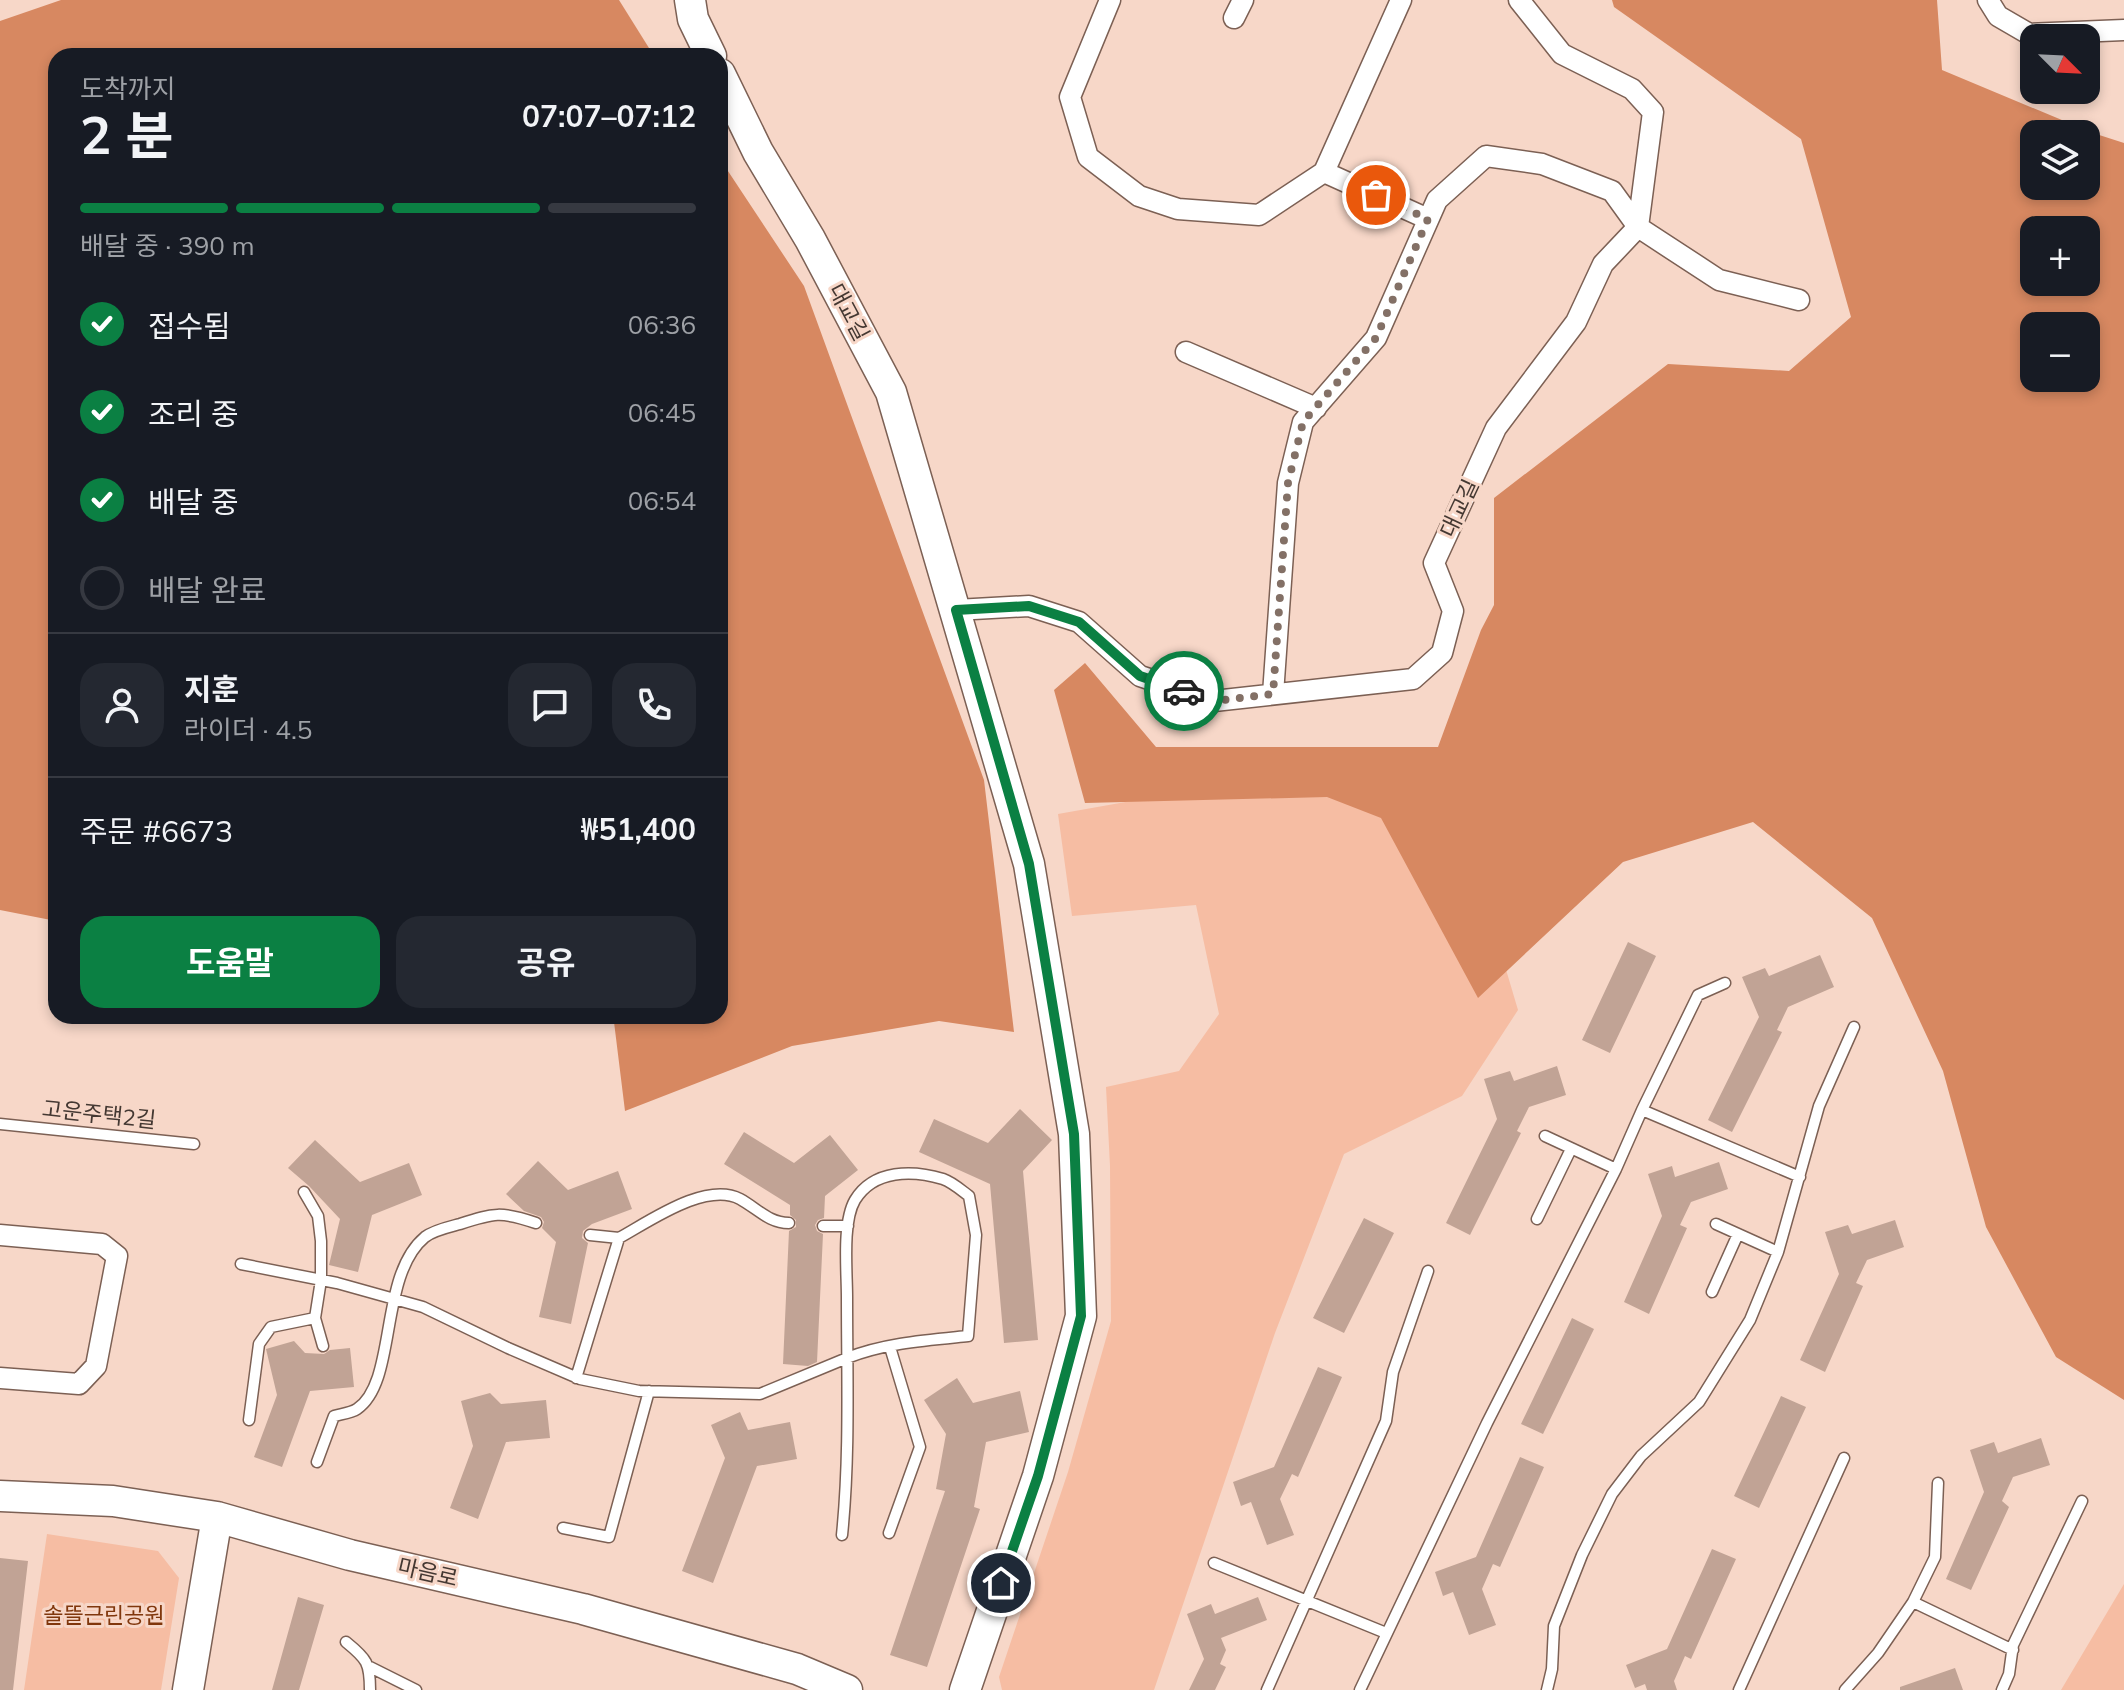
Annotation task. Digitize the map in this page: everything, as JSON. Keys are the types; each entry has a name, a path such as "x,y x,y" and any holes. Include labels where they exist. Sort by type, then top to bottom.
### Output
{"street":[{"path":"690,0 693,19 707,48"},
{"path":"1110,0 1070,97 1088,157 1139,196 1178,209 1259,215 1324,172 1401,0"},
{"path":"1519,0 1562,54 1632,89 1653,112 1638,227"},
{"path":"1988,0 1998,16 2029,34 2124,30"},
{"name":"대교길","path":"728,90 758,152 810,239 891,392 1029,864 1074,1134 1081,1316 1038,1476 965,1690"},
{"path":"1273,694 1288,483 1303,422 1376,338 1437,200 1486,156 1542,164 1612,191 1638,227 1719,280 1799,300"},
{"path":"1324,172 1428,219"},
{"name":"대교길","path":"956,610 1029,606 1079,622 1140,676 1214,701 1413,679 1442,653 1453,611 1434,563 1489,441 1576,322 1603,264 1638,227"},
{"path":"1186,352 1316,408"},
{"path":"0,1235 102,1244 117,1256 96,1366 79,1384 0,1378"},
{"name":"마음로","path":"0,1496 113,1501 217,1517 350,1555 583,1609 797,1669 847,1690"},
{"path":"188,1690 217,1517"}],"lane":[{"path":"1360,1690 1487,1423 1616,1169 1698,995 1725,983"},
{"path":"1547,1690 1552,1669 1554,1626 1582,1555 1612,1494 1641,1456 1699,1402 1750,1320 1778,1252 1819,1106 1854,1027"},
{"path":"1642,1110 1800,1177"},
{"name":"고운주택2길","path":"0,1124 194,1144"},
{"path":"1545,1136 1616,1169"},
{"path":"1537,1219 1571,1149"},
{"path":"241,1264 321,1280 423,1307 576,1378 649,1391 760,1394 847,1358 860,1352 968,1336 976,1235 969,1196 946,1180 904,1172 878,1179 855,1200 848,1226 847,1358 846,1494 842,1535"},
{"path":"304,1192 318,1216 321,1280 315,1318 323,1346"},
{"path":"590,1235 619,1238 670,1210 712,1194 733,1196 776,1223 789,1223"},
{"path":"317,1462 334,1416 357,1409 377,1386 394,1299 409,1253 428,1234 493,1213 536,1223"},
{"path":"1716,1224 1778,1252"},
{"path":"823,1226 848,1226"},
{"path":"1712,1292 1738,1234"},
{"path":"576,1378 619,1238"},
{"path":"1267,1690 1386,1421 1393,1372 1428,1271"},
{"path":"249,1420 259,1344 271,1327 315,1318"},
{"path":"889,1533 920,1447 890,1347"},
{"path":"563,1528 609,1537 649,1391"},
{"path":"1739,1690 1844,1458"},
{"path":"1845,1690 1878,1653 1913,1602 1935,1557 1938,1483"},
{"path":"2002,1690 2009,1674 2013,1650 2082,1501"},
{"path":"1214,1563 1386,1633"},
{"path":"1913,1602 2013,1650"},
{"path":"346,1642 362,1655 370,1667 416,1690"},
{"path":"370,1667 370,1690"}],"green space":[{"path":"1278,775 1394,785 1488,909 1518,1010 1462,1096 1344,1154 1275,1333 1154,1690 1002,1690 999,1677 1068,1472 1111,1321 1106,1087 1179,1071 1219,1014 1196,905 1072,916 1058,814"},
{"name":"솔뜰근린공원","path":"47,1534 158,1551 179,1578 161,1690 24,1690"},
{"path":"2124,1584 2124,1690 2061,1690"}],"shaded area":[{"path":"61,0 619,0 649,48 48,48 48,919 0,910 0,21"},
{"path":"1612,0 1937,0 1942,70 2062,120 2020,120 2020,200 2100,200 2100,135 2124,143 2124,1400 2056,1357 1986,1227 1943,1071 1872,918 1753,822 1623,862 1478,998 1381,818 1327,797 1085,803 1054,690 1085,663 1156,747 1438,747 1481,630 1494,605 1494,498 1668,364 1789,371 1851,317 1801,139 1614,7"},
{"path":"728,171 804,286 984,780 1014,1032 939,1021 792,1046 625,1111 614,1024 728,1024"}],"building":[{"path":"1628,942 1656,956 1610,1053 1582,1040"},
{"path":"1820,955 1834,987 1788,1007 1777,1030 1782,1032 1732,1132 1708,1120 1759,1017 1742,977 1765,968 1769,976"},
{"path":"1557,1066 1566,1095 1529,1107 1517,1131 1521,1133 1470,1235 1446,1223 1497,1119 1484,1079 1510,1071 1514,1081"},
{"path":"1020,1109 1052,1140 1023,1171 1038,1340 1004,1343 990,1184 919,1152 934,1119 988,1143"},
{"path":"744,1132 794,1163 830,1135 858,1170 825,1196 824,1218 815,1225 817,1231 823,1234 817,1362 808,1366 783,1364 789,1231 796,1227 796,1220 790,1215 790,1205 724,1164"},
{"path":"315,1140 360,1182 409,1163 422,1195 372,1215 358,1272 329,1265 340,1219 288,1168"},
{"path":"538,1161 568,1190 618,1171 632,1209 592,1224 583,1231 582,1238 588,1243 571,1324 539,1317 556,1242 542,1228 544,1222 541,1217 524,1211 506,1194"},
{"path":"1719,1162 1728,1189 1691,1202 1680,1225 1687,1228 1649,1314 1624,1302 1662,1216 1648,1174 1672,1166 1675,1177"},
{"path":"1364,1218 1394,1233 1344,1333 1313,1318"},
{"path":"1895,1220 1904,1247 1867,1260 1856,1283 1863,1286 1825,1372 1800,1360 1839,1274 1825,1232 1848,1225 1852,1234"},
{"path":"1572,1318 1594,1329 1543,1434 1521,1424"},
{"path":"294,1341 305,1353 324,1354 330,1350 350,1348 354,1387 310,1391 282,1467 254,1457 277,1395 266,1349"},
{"path":"1318,1367 1342,1377 1298,1477 1292,1474 1280,1499 1294,1535 1267,1545 1251,1502 1241,1506 1233,1482 1274,1467"},
{"path":"957,1378 973,1403 1020,1391 1029,1432 986,1442 974,1507 980,1509 927,1667 890,1655 945,1491 936,1489 946,1434 924,1400"},
{"path":"490,1393 501,1404 546,1400 550,1438 506,1442 478,1519 450,1508 473,1446 461,1401"},
{"path":"1781,1396 1806,1407 1759,1508 1734,1496"},
{"path":"740,1412 748,1430 790,1422 797,1459 757,1466 713,1583 682,1571 725,1458 711,1425"},
{"path":"2041,1438 2050,1465 2013,1477 2002,1501 2009,1507 1971,1590 1946,1579 1984,1492 1970,1450 1994,1442 1998,1453"},
{"path":"1520,1457 1544,1467 1500,1567 1493,1564 1482,1589 1496,1625 1469,1635 1453,1592 1443,1596 1435,1572 1476,1557"},
{"path":"1712,1549 1736,1559 1691,1659 1685,1656 1674,1681 1677,1690 1647,1690 1645,1684 1635,1688 1626,1665 1667,1649"},
{"path":"0,1558 28,1561 13,1690 0,1690"},
{"path":"298,1597 324,1605 299,1690 272,1690"},
{"path":"1258,1597 1267,1620 1221,1638 1226,1650 1220,1664 1226,1667 1215,1690 1189,1690 1204,1659 1187,1614 1211,1604 1215,1614"},
{"path":"1955,1668 1963,1690 1900,1690 1900,1687"}],"way so far":[{"path":"1184,691 1214,701 1273,694 1288,483 1303,422 1376,338 1428,219 1376,195"}],"route":[{"path":"1001,1583 1038,1476 1081,1316 1074,1134 1029,864 956,610 1029,606 1079,622 1140,676 1184,691"}]}
